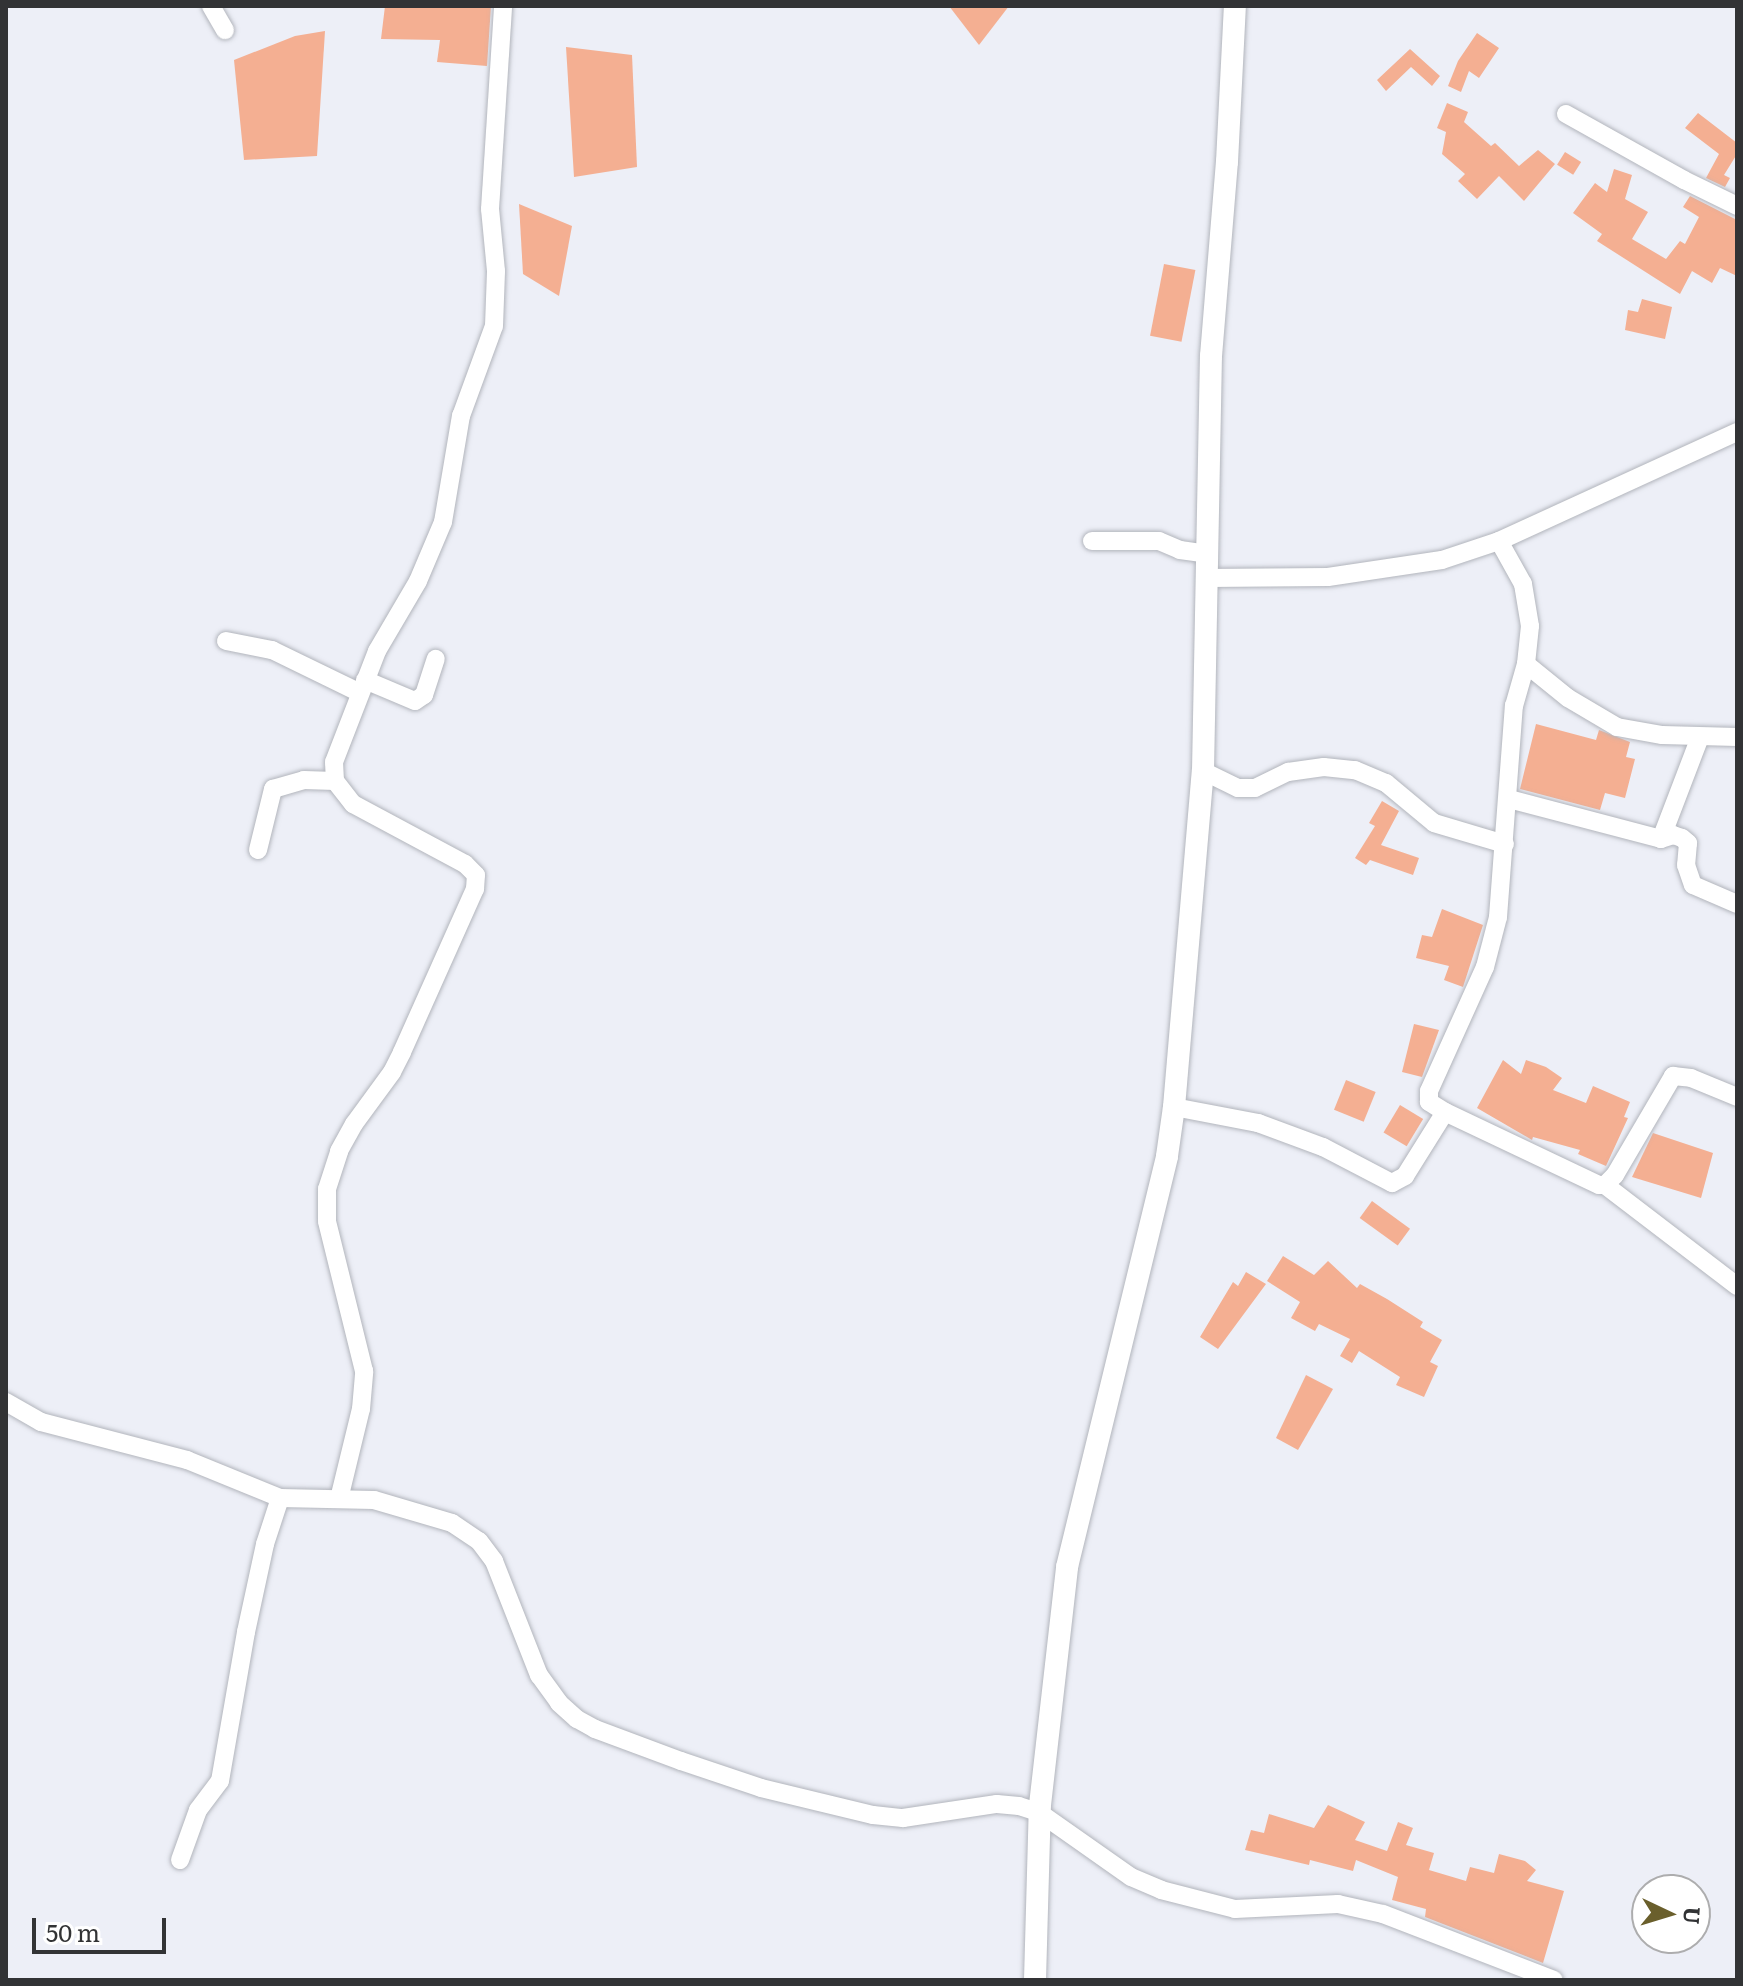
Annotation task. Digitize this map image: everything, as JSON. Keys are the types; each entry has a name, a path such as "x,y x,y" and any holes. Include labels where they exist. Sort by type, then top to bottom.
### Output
{"street":[{"path":"211,6 225,30"},
{"path":"339,1499 361,1409 364,1371 327,1221 327,1189 339,1151 402,1052 475,889 476,875 465,864 353,804 335,781 334,762 377,651 418,581 443,522 461,416 494,326 496,271 490,209 503,6"},
{"path":"1035,1980 1040,1813 1067,1567 1167,1156 1174,1107 1203,771 1211,356 1227,162 1235,6"},
{"path":"1566,114 1737,206"},
{"path":"1207,578 1328,577 1442,560 1499,541 1737,432"},
{"path":"1092,541 1159,541 1180,550 1208,554"},
{"path":"1499,541 1523,584 1529,604 1526,664 1514,706 1498,917 1485,967 1429,1091 1429,1102 1594,1183 1605,1185 1737,1286"},
{"path":"226,641 272,650 362,687 415,701 424,695 436,659"},
{"path":"1526,664 1568,698 1617,727 1641,733 1737,737"},
{"path":"1661,839 1700,737"},
{"path":"1203,771 1238,788 1255,788 1288,772 1324,767 1355,770 1386,783 1434,823 1505,844"},
{"path":"258,850 273,789 304,780 335,781"},
{"path":"1509,799 1661,839 1673,835 1682,838 1688,843 1686,865 1693,885 1737,904"},
{"path":"1605,1185 1615,1175 1673,1076 1691,1078 1737,1097"},
{"path":"1174,1107 1258,1123 1323,1147 1392,1183 1405,1176 1445,1112"},
{"path":"6,1402 41,1422 187,1460 280,1498 374,1500 452,1523 479,1541 494,1561 539,1675 559,1703 595,1729 761,1788 873,1815 903,1818 997,1804 1040,1813 1131,1877 1161,1890 1235,1909 1338,1904 1383,1914 1554,1980"},
{"path":"180,1860 198,1810 220,1781 246,1632 265,1544 280,1498"}],"building":[{"path":"385,6 491,6 487,66 437,62 440,40 381,39"},
{"path":"949,6 1009,6 979,45"},
{"path":"325,31 317,156 244,160 234,60 295,36"},
{"path":"1477,33 1499,48 1479,78 1469,71 1461,92 1448,86 1458,61"},
{"path":"566,47 632,55 637,167 574,177"},
{"path":"1410,49 1440,76 1432,86 1411,67 1386,91 1377,80"},
{"path":"1447,103 1468,112 1464,122 1491,146 1495,143 1519,166 1538,150 1555,164 1524,201 1499,176 1477,199 1458,181 1465,174 1442,154 1446,132 1437,128"},
{"path":"1698,113 1737,143 1737,154 1724,175 1730,178 1725,187 1706,178 1719,154 1685,128"},
{"path":"1565,152 1581,162 1573,175 1557,165"},
{"path":"1614,169 1632,175 1625,199 1648,212 1632,239 1666,259 1680,241 1685,244 1699,217 1683,207 1690,196 1737,220 1737,276 1720,268 1712,283 1692,271 1680,294 1597,241 1602,234 1573,213 1595,183 1607,192"},
{"path":"519,204 572,226 559,296 523,274"},
{"path":"1164,264 1195,270 1181,342 1150,336"},
{"path":"1642,299 1672,307 1665,339 1625,330 1628,310 1638,312"},
{"path":"1536,724 1596,740 1599,730 1630,742 1626,757 1635,759 1625,798 1605,793 1600,810 1520,789"},
{"path":"1382,801 1399,811 1381,845 1419,858 1413,875 1370,860 1366,865 1355,858 1375,826 1369,823"},
{"path":"1442,909 1483,925 1463,987 1444,980 1449,966 1416,958 1422,935 1432,937"},
{"path":"1414,1024 1439,1030 1422,1077 1402,1072"},
{"path":"1503,1060 1521,1074 1526,1060 1546,1067 1562,1078 1553,1090 1586,1103 1593,1086 1630,1102 1624,1117 1628,1118 1606,1166 1578,1154 1580,1150 1533,1137 1532,1140 1477,1108"},
{"path":"1346,1080 1376,1092 1364,1122 1334,1110"},
{"path":"1400,1105 1423,1119 1407,1146 1384,1132"},
{"path":"1653,1133 1713,1153 1701,1198 1632,1177"},
{"path":"1372,1201 1410,1229 1398,1246 1360,1218"},
{"path":"1283,1256 1314,1275 1328,1261 1357,1288 1360,1284 1387,1299 1423,1322 1420,1327 1442,1340 1430,1362 1438,1366 1424,1397 1396,1385 1400,1377 1359,1351 1352,1363 1340,1356 1350,1339 1319,1324 1315,1331 1291,1318 1300,1302 1267,1281"},
{"path":"1246,1272 1266,1284 1218,1349 1200,1337 1233,1282 1238,1286"},
{"path":"1306,1375 1333,1389 1298,1450 1276,1438"},
{"path":"1328,1805 1365,1822 1355,1840 1387,1851 1398,1822 1413,1828 1406,1845 1434,1853 1429,1870 1466,1881 1470,1867 1494,1873 1499,1854 1525,1861 1536,1870 1527,1881 1564,1891 1543,1963 1425,1917 1426,1909 1392,1900 1398,1877 1356,1860 1353,1871 1310,1860 1309,1865 1245,1850 1251,1830 1264,1833 1269,1814 1314,1828"}]}
